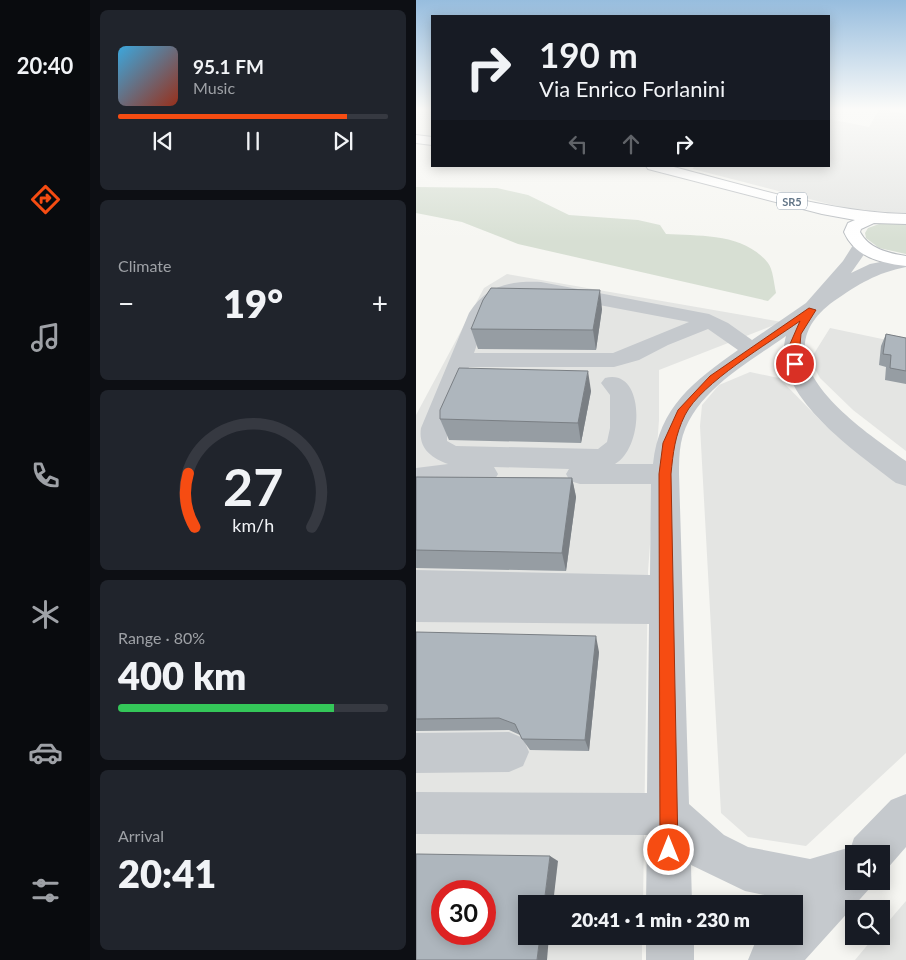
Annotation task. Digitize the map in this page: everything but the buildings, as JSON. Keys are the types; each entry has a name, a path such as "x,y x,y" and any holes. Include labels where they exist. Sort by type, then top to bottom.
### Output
{"main road":[{"name":"SR5","path":"657,167 813,207 872,218 906,219"},
{"name":"SR5","path":"713,181 735,192 856,239 885,257 906,261"},
{"path":"856,239 854,226 872,218"}],"street":[{"path":"856,239 854,259 802,323 794,344 795,364 805,386 832,415 906,476"},
{"path":"670,895 665,474 668,443 681,412 713,378 860,276 883,266 906,261"},
{"path":"613,383 621,390 622,395 622,439 618,450 607,458 591,460 456,456 440,451 433,440 432,434 482,308 495,295 513,288 541,288 710,321 753,351"},
{"path":"461,360 614,360 631,356 660,340 710,321"},
{"path":"416,478 437,474 665,474"},
{"path":"416,584 666,599"},
{"path":"416,607 666,599"},
{"path":"416,753 509,752"},
{"path":"416,813 669,814 708,851 745,869 810,882 845,872"},
{"path":"878,845 906,815"},
{"path":"803,926 845,880"},
{"path":"670,945 670,960"},
{"path":"772,960 786,945"}],"shaded area":[{"path":"830,153 906,153 906,213 852,210 693,169 694,167 830,167"},
{"path":"416,187 497,188 528,195 569,215 638,220 660,225 666,234 707,236 734,241 758,253 768,263 776,293 768,301 518,244 462,222 416,213"},
{"path":"882,223 906,224 906,254 879,248 866,238 865,233 868,228"},
{"path":"507,274 782,322 659,370 659,420 648,572 643,895 518,895 518,945 642,945 642,960 416,960 416,415 484,288"},
{"path":"830,328 906,344 906,451 853,410 820,378 810,360"},
{"path":"750,372 779,378 826,426 906,484 906,753 806,846 748,837 721,813 700,426 702,405 719,385"},
{"path":"906,901 906,960 855,960 868,945 890,945 890,920"}],"route":[{"path":"669,850 665,474 668,443 681,412 713,378 812,310 802,323 797,334 794,344 795,364"}]}
